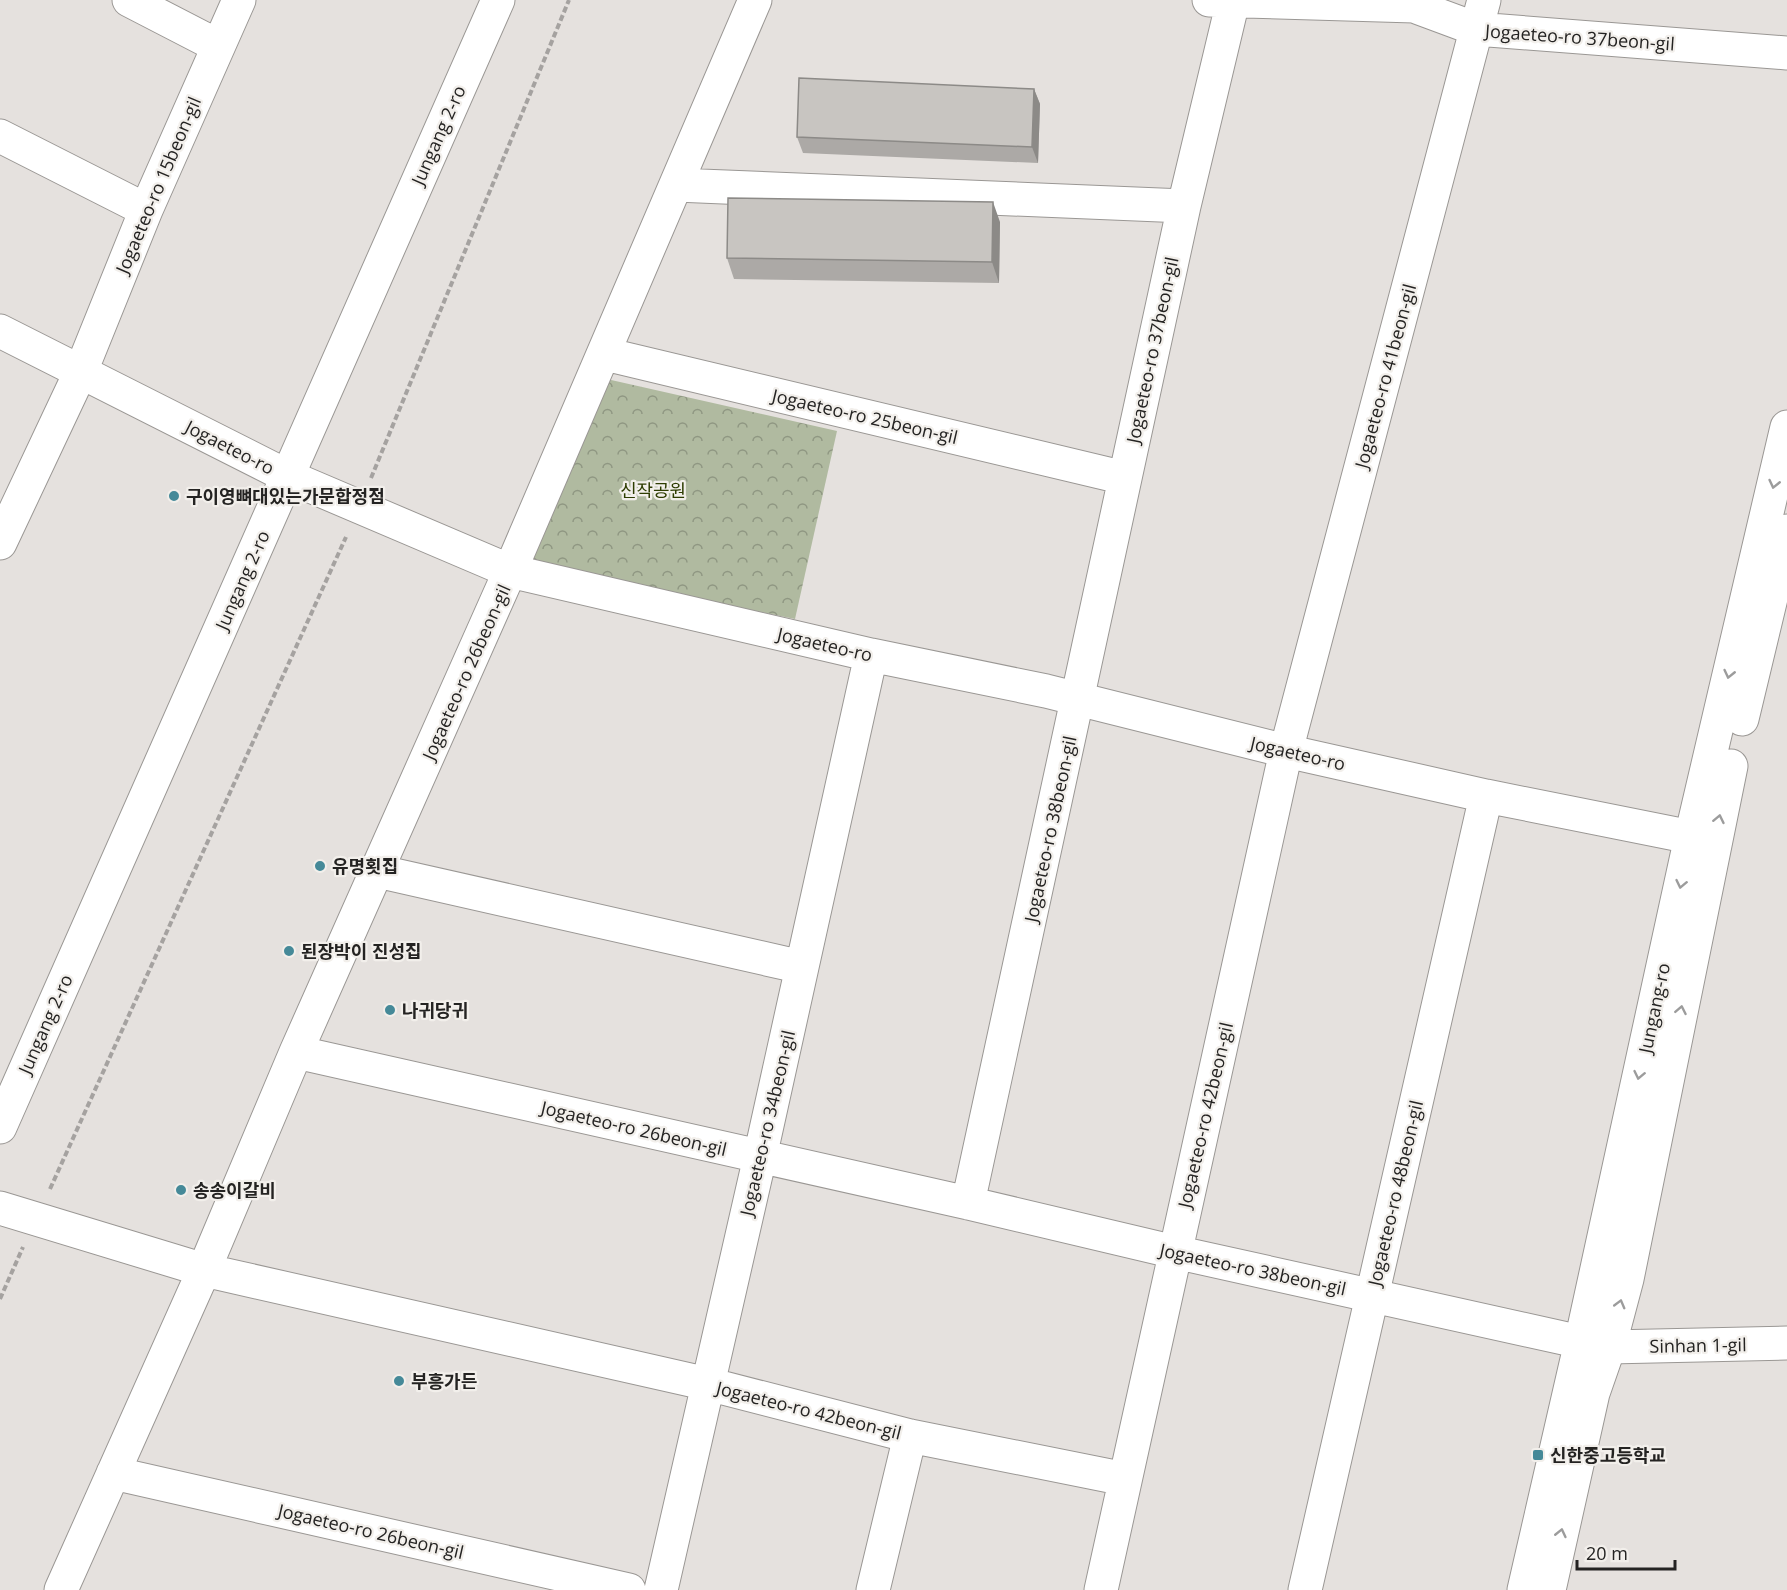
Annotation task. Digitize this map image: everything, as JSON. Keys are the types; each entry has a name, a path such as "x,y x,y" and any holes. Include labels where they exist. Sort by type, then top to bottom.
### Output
{"street":[{"path":"129,0 218,46"},
{"name":"Jogaeteo-ro 15beon-gil","path":"0,543 81,371 147,210 239,0"},
{"name":"Jungang 2-ro","path":"0,1127 498,0"},
{"path":"510,572 755,0"},
{"name":"Jogaeteo-ro 37beon-gil","path":"1078,700 1184,206 1221,1 1414,6 1787,53"},
{"name":"Jogaeteo-ro 41beon-gil","path":"1286,751 1480,15"},
{"path":"0,136 147,210"},
{"path":"676,185 1184,206"},
{"name":"Jogaeteo-ro","path":"0,331 288,476 510,572 871,655 1046,691 1286,751 1486,796 1691,837"},
{"name":"Jogaeteo-ro 25beon-gil","path":"605,354 1125,478"},
{"name":"Jungang-ro","path":"1524,1590 1595,1345 1691,837 1787,427"},
{"name":"Jungang-ro","path":"1548,1590 1593,1393 1595,1345 1627,1279 1725,792 1787,531"},
{"name":"Jogaeteo-ro 26beon-gil","path":"61,1590 204,1270 296,1052 510,572"},
{"name":"Jogaeteo-ro 34beon-gil","path":"660,1590 760,1157 871,655"},
{"name":"Jogaeteo-ro 38beon-gil","path":"968,1203 1078,700"},
{"name":"Jogaeteo-ro 42beon-gil","path":"1101,1590 1286,751"},
{"name":"Jogaeteo-ro 48beon-gil","path":"1305,1590 1486,796"},
{"path":"377,871 802,966"},
{"name":"Jogaeteo-ro 26beon-gil","path":"296,1052 760,1157"},
{"name":"Jogaeteo-ro 38beon-gil","path":"760,1157 1595,1345"},
{"path":"0,1208 204,1270 708,1384"},
{"name":"Sinhan 1-gil","path":"1595,1345 1787,1343"},
{"name":"Jogaeteo-ro 42beon-gil","path":"708,1384 910,1436 1125,1479"},
{"name":"Jogaeteo-ro 42beon-gil","path":"873,1590 910,1436"},
{"name":"Jogaeteo-ro 26beon-gil","path":"113,1473 629,1590"}],"path":[{"path":"0,1299 360,507 569,0"}],"green space":[{"name":"신작공원","path":"589,375 837,431 795,619 522,563"}],"building":[{"path":"799,78 1034,89 1032,147 797,137"},
{"path":"728,198 993,202 992,262 727,258"}],"place":[{"name":"구이영뼈대있는가문합정점","path":"174,496"},
{"name":"유명횟집","path":"320,866"},
{"name":"된장박이 진성집","path":"289,951"},
{"name":"나귀당귀","path":"390,1010"},
{"name":"송송이갈비","path":"181,1190"},
{"name":"부흥가든","path":"399,1381"},
{"name":"신한중고등학교","path":"1538,1455"}]}
